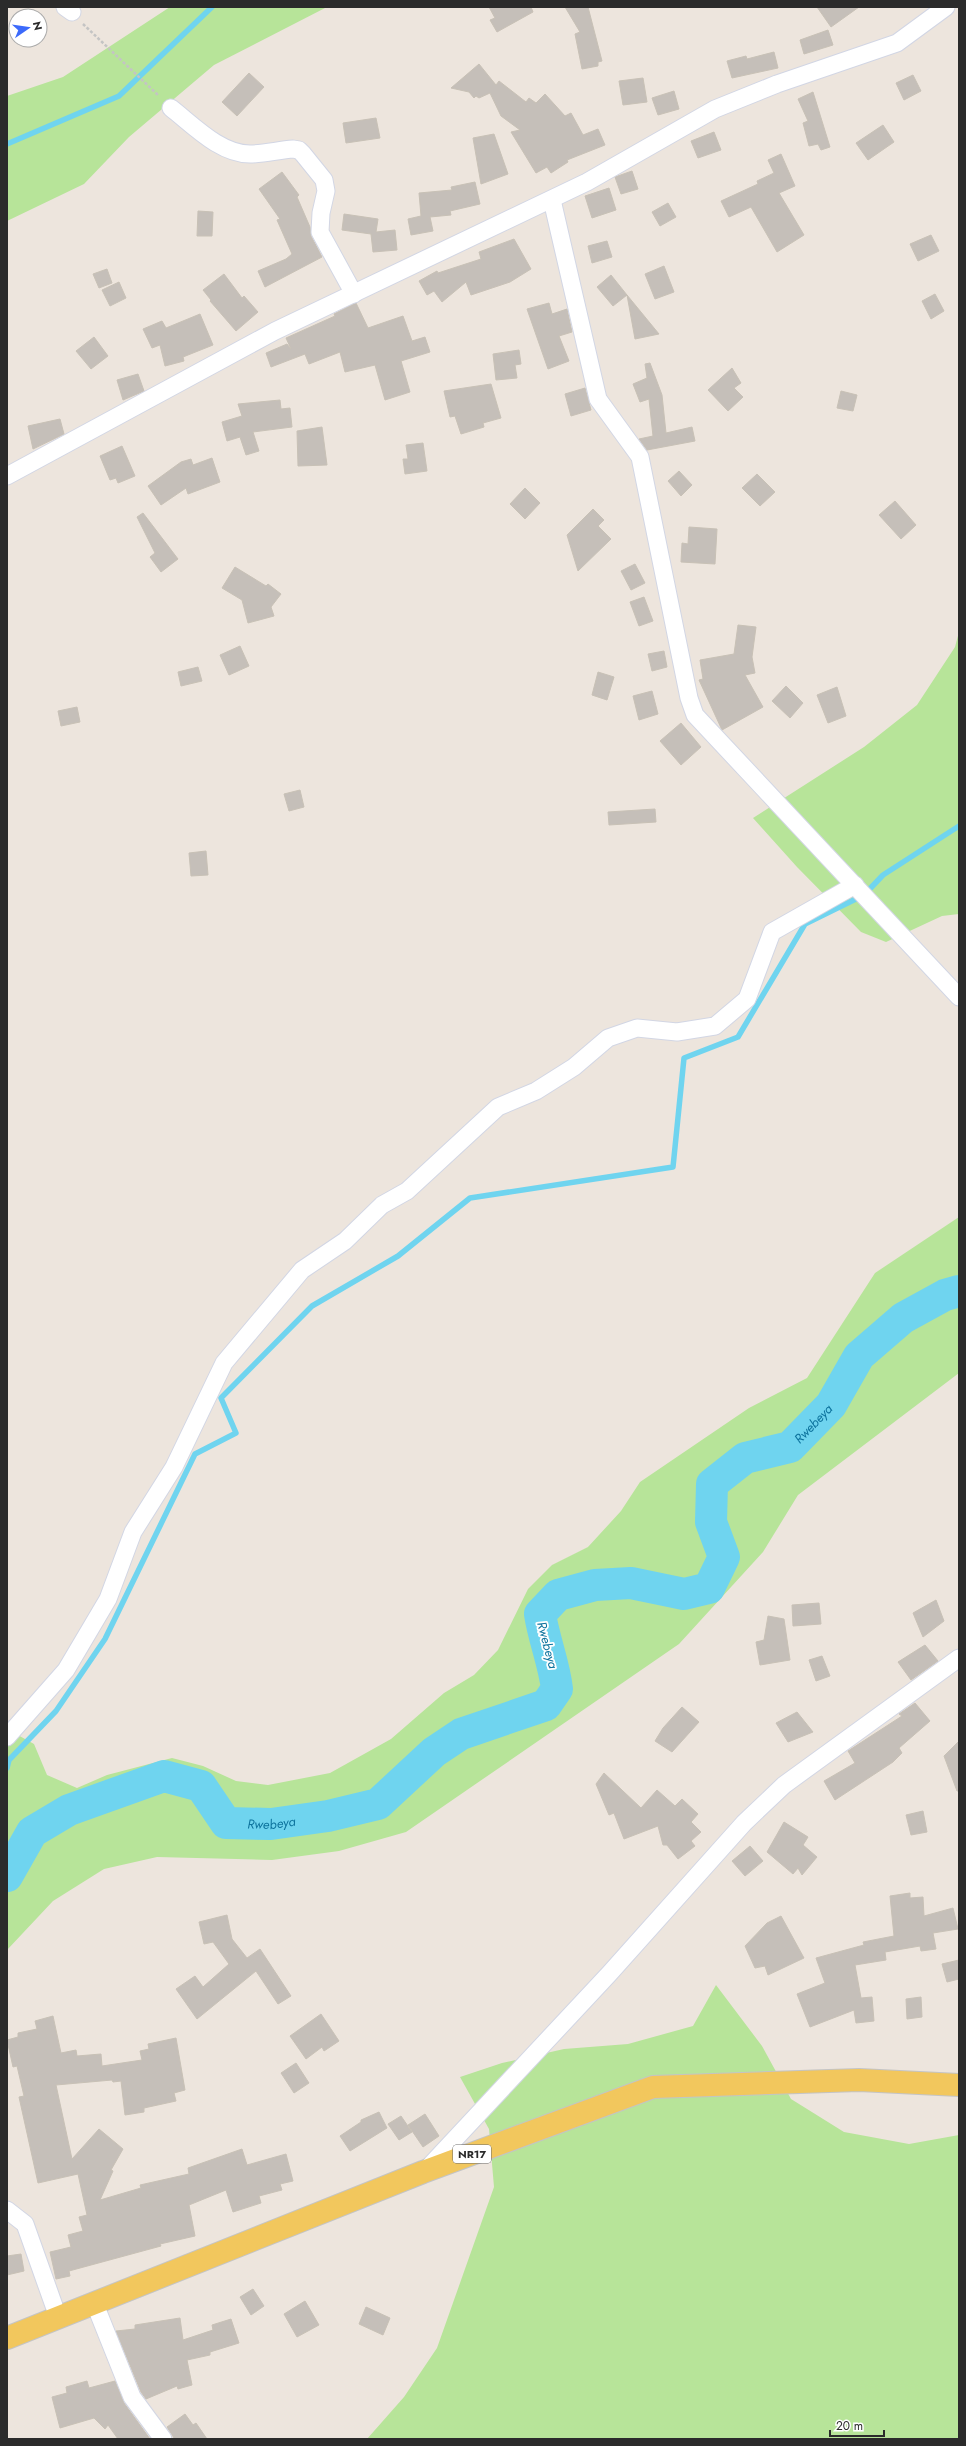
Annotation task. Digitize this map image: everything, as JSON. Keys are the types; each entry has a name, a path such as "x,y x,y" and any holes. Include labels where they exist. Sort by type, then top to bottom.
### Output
{"main road":[{"name":"NR17","path":"7,2338 423,2172 653,2087 859,2080 959,2085"}],"street":[{"path":"7,476 275,331 552,200 715,109 777,84 897,42 946,7"},
{"path":"171,108 211,140 232,150 249,154 293,149 303,154 324,180 326,191 321,213 320,232 354,294"},
{"path":"552,200 598,399 640,457 691,707 695,715 959,997"},
{"path":"7,1737 66,1670 108,1599 133,1532 174,1467 224,1363 302,1270 345,1241 382,1205 407,1191 498,1107 536,1091 574,1068 608,1038 637,1028 677,1032 715,1026 748,999 772,932 855,885"},
{"path":"423,2172 609,1974 744,1823 784,1785 959,1658"},
{"path":"7,2210 25,2224 58,2317"},
{"path":"94,2302 132,2397 163,2439"}],"path":[{"path":"68,10 148,86"}],"green space":[{"path":"170,7 327,7 214,65 129,137 84,184 7,221 7,96 63,77"},
{"path":"959,632 959,914 942,916 886,942 861,932 797,867 753,818 864,747 917,705 955,647"},
{"path":"959,1217 959,1373 798,1495 763,1552 679,1644 406,1832 339,1851 272,1860 157,1857 104,1869 53,1901 7,1950 7,1729 34,1744 47,1775 77,1788 107,1775 172,1758 203,1766 236,1781 268,1785 330,1773 391,1739 444,1693 474,1675 498,1650 528,1589 552,1565 588,1547 621,1511 640,1482 749,1408 807,1378 875,1273"},
{"path":"716,1985 762,2046 791,2099 844,2132 909,2144 959,2135 959,2439 367,2439 404,2397 437,2348 494,2187 489,2129 460,2077 502,2063 564,2049 628,2044 693,2026"}],"building":[{"path":"489,7 531,7 533,12 497,32 490,20 495,18"},
{"path":"565,7 588,7 602,61 598,62 598,66 582,69 575,34 580,32"},
{"path":"817,7 859,7 831,27"},
{"path":"828,30 833,45 804,54 800,40"},
{"path":"774,52 778,68 732,78 727,61 746,56 747,59"},
{"path":"479,64 496,85 499,81 526,102 529,98 536,103 545,94 565,116 571,113 583,135 598,129 605,145 567,160 568,162 551,173 547,167 536,173 511,132 520,130 501,116 490,93 479,98 476,96 474,98 469,92 451,88"},
{"path":"249,73 264,87 237,116 222,102"},
{"path":"913,75 921,91 904,100 896,83"},
{"path":"643,78 647,102 623,105 619,81"},
{"path":"674,91 679,109 658,115 652,98"},
{"path":"813,92 830,147 821,150 818,144 809,146 803,123 808,121 798,99"},
{"path":"376,118 380,138 346,143 343,123"},
{"path":"883,125 894,142 868,160 856,143"},
{"path":"714,132 721,150 698,158 691,141"},
{"path":"494,134 508,174 481,184 473,138"},
{"path":"781,154 795,186 779,193 804,235 777,252 751,207 729,217 721,201 758,184 757,181 774,173 768,160"},
{"path":"632,171 638,189 621,194 615,177"},
{"path":"282,172 299,195 297,197 310,227 311,236 322,257 265,287 258,271 286,259 292,254 277,220 280,219 259,189"},
{"path":"475,182 480,204 450,211 451,215 430,217 433,231 411,235 408,219 421,216 419,193 452,190 451,187"},
{"path":"609,188 616,210 592,218 585,196"},
{"path":"668,203 676,217 660,226 652,212"},
{"path":"198,211 213,212 212,236 197,236"},
{"path":"344,214 378,219 376,232 395,230 397,250 373,252 371,234 342,230"},
{"path":"931,235 939,251 918,261 910,244"},
{"path":"514,239 531,269 510,282 471,295 466,282 442,302 434,291 427,295 419,281 437,271 438,273 481,259 479,252"},
{"path":"607,241 612,257 592,263 588,246"},
{"path":"664,266 674,292 655,299 645,274"},
{"path":"107,269 112,283 99,288 93,274"},
{"path":"224,274 242,298 244,296 258,312 236,331 210,301 211,300 203,290"},
{"path":"611,275 627,295 613,306 597,287"},
{"path":"119,282 126,298 110,306 102,290"},
{"path":"935,294 944,311 931,319 922,301"},
{"path":"627,295 659,334 635,339"},
{"path":"356,303 368,328 403,316 412,341 425,337 430,352 401,361 410,392 385,400 375,365 345,372 340,352 309,364 305,354 271,367 266,353 287,344 291,349 286,338 335,316 334,314"},
{"path":"549,303 552,314 567,309 572,332 559,336 569,361 548,369 527,309"},
{"path":"200,314 213,345 183,357 184,361 165,366 160,345 152,348 143,329 162,321 166,328"},
{"path":"94,337 108,356 91,369 76,351"},
{"path":"519,350 521,364 515,365 517,378 496,380 493,354"},
{"path":"650,363 662,395 666,433 692,427 695,441 647,450 639,439 653,436 649,399 640,402 633,384 647,378 645,364"},
{"path":"732,368 741,383 734,388 743,397 728,411 708,390"},
{"path":"138,374 144,391 123,400 117,380"},
{"path":"491,384 501,418 483,423 484,427 461,434 455,416 450,417 444,391"},
{"path":"585,388 591,410 571,416 565,394"},
{"path":"841,391 857,395 853,411 837,408"},
{"path":"280,400 281,409 290,408 292,427 253,432 259,451 246,455 240,437 227,441 222,422 242,416 238,404"},
{"path":"60,419 64,434 33,449 28,426"},
{"path":"322,427 327,465 298,466 297,431"},
{"path":"423,443 427,471 405,474 403,459 408,459 406,445"},
{"path":"122,446 135,476 118,483 116,478 110,480 100,456"},
{"path":"212,458 220,482 188,494 186,488 161,505 148,486 181,462 191,459 193,465"},
{"path":"679,471 692,485 681,496 668,481"},
{"path":"757,474 775,492 760,506 742,488"},
{"path":"525,488 540,503 525,519 510,504"},
{"path":"895,501 916,525 901,539 879,515"},
{"path":"593,509 604,520 598,526 611,539 578,571 567,535"},
{"path":"143,513 178,559 161,572 150,557 155,553 137,517"},
{"path":"689,527 717,529 715,564 681,562 682,543 688,544"},
{"path":"635,564 645,583 631,590 621,571"},
{"path":"235,567 266,586 268,584 281,594 271,607 274,616 248,623 242,600 222,588"},
{"path":"644,597 653,621 639,626 630,602"},
{"path":"738,625 756,627 752,657 755,673 745,675 763,707 722,730 699,680 703,679 700,660 734,654"},
{"path":"240,646 249,666 229,675 220,655"},
{"path":"664,651 667,667 652,671 648,654"},
{"path":"198,667 202,681 181,686 178,672"},
{"path":"598,672 614,677 607,700 592,695"},
{"path":"786,686 803,703 790,718 772,701"},
{"path":"837,687 846,716 828,723 817,695"},
{"path":"652,691 658,714 639,720 633,696"},
{"path":"77,707 80,722 61,726 58,711"},
{"path":"681,723 701,747 681,765 660,741"},
{"path":"300,790 304,807 289,811 284,794"},
{"path":"655,809 656,822 609,825 608,812"},
{"path":"206,851 208,875 191,876 189,853"},
{"path":"936,1600 944,1621 923,1637 913,1613"},
{"path":"819,1603 821,1624 793,1626 792,1605"},
{"path":"768,1616 784,1619 790,1660 760,1665 756,1642 764,1640"},
{"path":"925,1645 938,1661 911,1680 898,1662"},
{"path":"822,1656 830,1676 816,1681 809,1660"},
{"path":"915,1703 930,1721 899,1748 902,1753 893,1762 835,1800 824,1781 855,1763 848,1751 902,1716 899,1714"},
{"path":"682,1707 699,1722 672,1752 655,1741 663,1728"},
{"path":"797,1712 813,1732 788,1742 776,1723"},
{"path":"959,1741 959,1791 957,1791 944,1756"},
{"path":"604,1773 641,1808 657,1790 675,1806 682,1799 698,1814 691,1822 701,1832 691,1841 695,1846 678,1859 667,1845 663,1845 658,1826 624,1839 614,1813 609,1815 596,1784"},
{"path":"923,1811 927,1832 911,1835 906,1815"},
{"path":"784,1822 808,1837 803,1845 817,1857 802,1875 798,1868 793,1874 767,1852"},
{"path":"750,1846 763,1861 745,1876 732,1861"},
{"path":"910,1893 910,1898 923,1897 924,1916 953,1908 958,1929 933,1933 936,1949 921,1951 920,1946 885,1952 886,1960 855,1965 861,1998 872,1997 874,2021 856,2023 854,2010 810,2027 797,1994 825,1983 816,1958 864,1945 863,1942 894,1936 890,1896"},
{"path":"227,1915 232,1939 247,1958 260,1949 291,1996 278,2004 256,1971 197,2019 176,1989 195,1976 203,1987 229,1964 213,1942 204,1944 199,1922"},
{"path":"781,1916 804,1958 768,1975 765,1966 755,1968 745,1946 767,1923"},
{"path":"959,1960 959,1979 947,1982 942,1964"},
{"path":"921,1997 922,2017 907,2019 906,1999"},
{"path":"321,2014 339,2041 324,2051 322,2047 306,2059 290,2036"},
{"path":"53,2016 61,2053 76,2050 77,2056 101,2054 102,2066 142,2060 140,2051 149,2049 148,2044 176,2038 185,2090 174,2093 176,2101 144,2108 144,2112 125,2115 121,2081 113,2082 112,2080 56,2085 72,2159 99,2129 123,2149 111,2170 113,2171 100,2200 141,2188 140,2185 189,2174 188,2168 242,2149 247,2165 286,2154 293,2181 280,2184 282,2190 259,2196 261,2203 233,2212 226,2190 189,2205 195,2236 160,2244 161,2246 69,2271 70,2276 56,2279 50,2252 71,2247 68,2235 83,2231 79,2217 87,2215 78,2174 38,2183 19,2097 24,2096 17,2066 13,2067 7,2040 18,2037 18,2033 37,2029 35,2021"},
{"path":"296,2063 309,2083 294,2093 281,2073"},
{"path":"379,2112 387,2128 350,2151 340,2136 361,2122 361,2120"},
{"path":"425,2114 439,2136 423,2147 408,2125"},
{"path":"401,2116 412,2132 399,2140 388,2124"},
{"path":"21,2254 24,2271 7,2275 7,2256"},
{"path":"253,2289 264,2306 251,2315 240,2297"},
{"path":"305,2301 319,2325 297,2337 284,2314"},
{"path":"366,2307 390,2318 383,2335 359,2324"},
{"path":"180,2318 183,2340 213,2330 212,2325 231,2319 239,2343 210,2352 210,2355 187,2360 192,2385 178,2389 177,2386 146,2399 141,2392 116,2331 135,2329 135,2325"},
{"path":"87,2381 89,2388 115,2381 124,2403 150,2439 118,2439 108,2425 105,2429 94,2418 60,2428 52,2397 67,2393 66,2387"},
{"path":"185,2414 193,2425 196,2423 207,2439 173,2439 174,2438 167,2427"}],"waterway":[{"path":"7,144 119,96 212,7"},
{"path":"7,1768 9,1760 56,1711 105,1639 195,1454 236,1433 221,1398 312,1306 398,1256 470,1198 673,1167 684,1058 738,1037 805,924 864,895 883,875 959,826"},
{"name":"Rwebeya","path":"7,1876 32,1832 69,1810 164,1776 201,1786 226,1823 271,1824 328,1816 378,1804 434,1752 461,1734 546,1705 557,1689 554,1670 540,1614 558,1595 595,1585 631,1583 684,1594 709,1588 724,1557 711,1522 712,1484 745,1458 790,1447 831,1405 859,1356 903,1318 945,1295 959,1291"}]}
